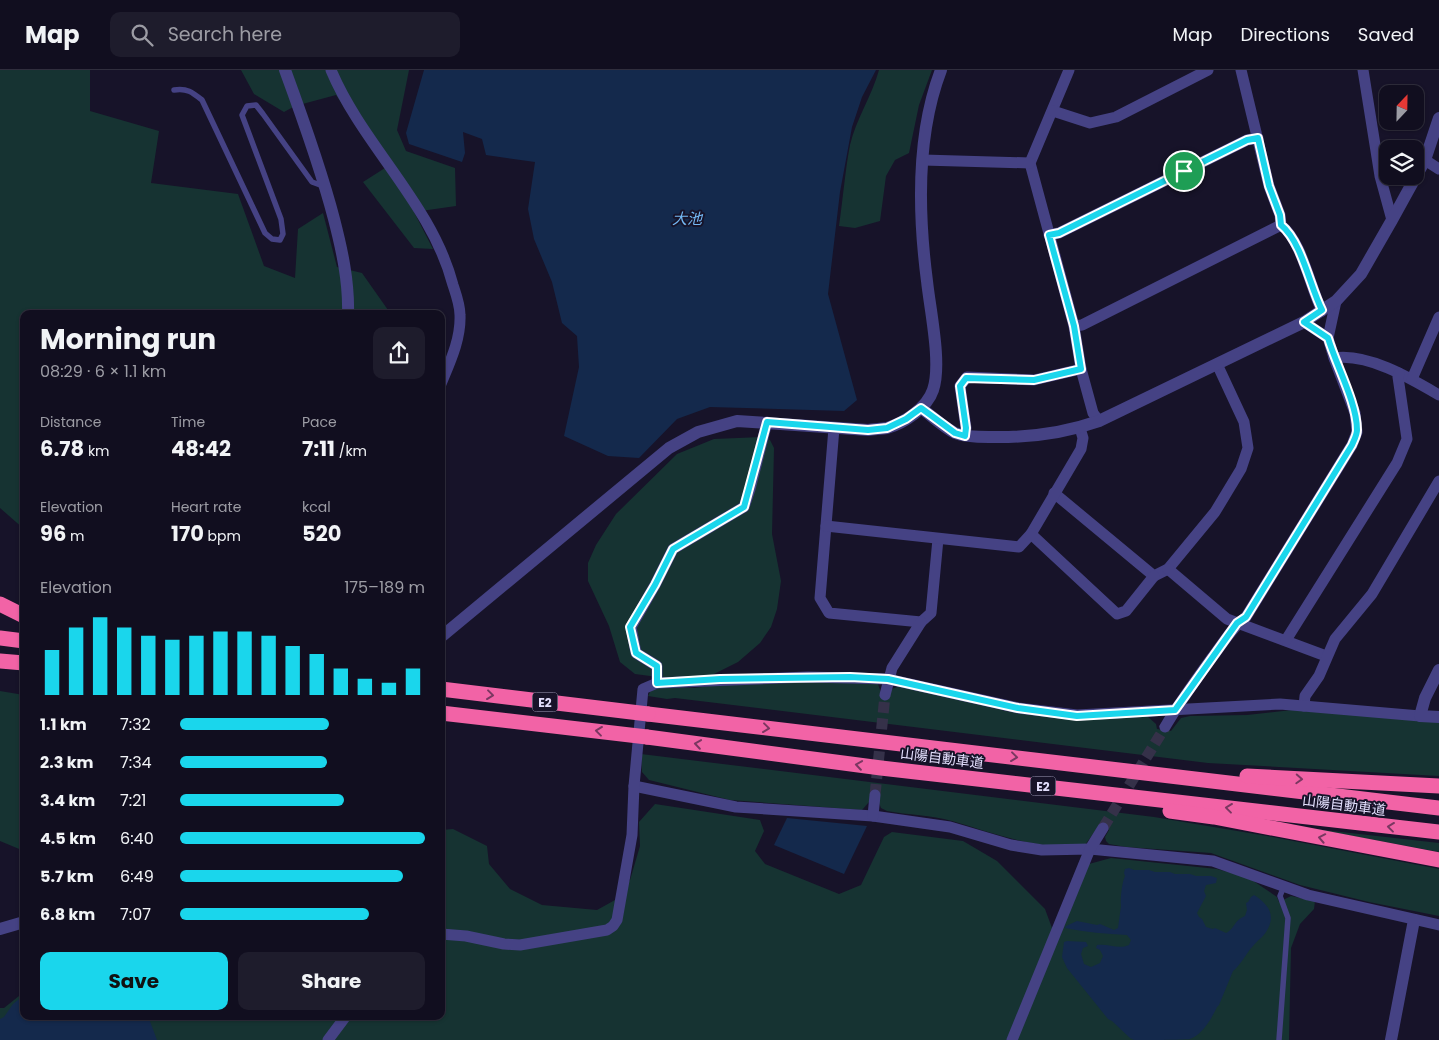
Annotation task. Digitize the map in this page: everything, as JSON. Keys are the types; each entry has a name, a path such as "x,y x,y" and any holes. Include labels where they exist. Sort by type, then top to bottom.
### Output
{"highway":[{"path":"0,604 20,614"},
{"path":"0,638 20,640"},
{"path":"0,660 20,662"},
{"path":"0,669 20,670"},
{"name":"山陽自動車道","path":"445,690 1439,808"},
{"name":"山陽自動車道","path":"445,713 647,737 881,768 1439,832"},
{"path":"881,768 1214,817 1439,860"},
{"path":"1110,768 1439,786"}],"street":[{"path":"285,70 325,187 343,254 348,310"},
{"path":"331,70 341,93 411,196 437,242 450,273 460,313 460,321 457,341 445,373"},
{"path":"445,635 669,448 698,432 737,421 868,430 887,428 906,419 921,408 933,391 936,378 922,216 923,160 928,115 941,70"},
{"path":"1069,70 1030,163 1074,326 1081,369 1094,413 1099,422"},
{"path":"1053,110 1090,123 1116,117 1208,70"},
{"path":"1241,70 1269,186 1280,215 1281,225 1288,230 1309,274 1322,310"},
{"path":"1364,70 1380,176 1392,220"},
{"path":"921,408 955,433 965,436 1016,438 1050,435 1099,422 1304,322 1336,301 1361,274 1425,160 1439,118"},
{"path":"1049,235 1059,233 1247,140 1258,138"},
{"path":"923,160 1030,163"},
{"path":"1425,160 1439,168"},
{"path":"1074,326 1091,321 1281,225"},
{"path":"1165,727 1237,623 1246,617 1352,445 1357,432 1355,413 1328,338 1336,301"},
{"path":"1412,379 1439,316"},
{"path":"1304,322 1328,338"},
{"path":"1334,358 1347,356 1399,373 1439,395"},
{"path":"1031,534 1117,614 1126,611 1154,576 1168,569 1215,512 1242,468 1248,448 1244,422 1216,364"},
{"path":"965,436 966,428 960,386 966,378 1034,380 1081,369"},
{"path":"1286,640 1397,463 1407,439 1399,373"},
{"path":"657,683 657,666 636,653 630,627 655,585 673,549 744,507 767,422"},
{"path":"834,428 820,598 830,613 921,622"},
{"path":"826,526 1019,547 1031,534 1081,449 1083,438 1080,428"},
{"path":"1304,706 1305,696 1319,676 1334,639 1372,594 1439,481"},
{"path":"1054,492 1154,576"},
{"path":"886,695 888,679 892,668 921,622 931,613 938,539"},
{"path":"1168,569 1227,619 1326,656"},
{"path":"1420,716 1424,698 1439,670"},
{"path":"445,934 520,945 607,930 613,926 617,920 632,835 634,786 643,689 657,683 808,677 888,679 1018,708 1077,716 1280,704 1439,717"},
{"path":"634,786 736,807 873,816 950,827 1011,845 1042,850 1090,849 1214,861 1308,895 1439,925"},
{"path":"873,816 875,795"},
{"path":"1012,1040 1090,849 1103,828"},
{"path":"1391,1040 1414,920"},
{"path":"0,928 20,923"},
{"path":"328,1040 343,1020"}],"lane":[{"path":"174,90 183,89 191,91 202,100 266,233 272,239 280,240 283,234 281,219 242,115 247,106 256,105 312,182 325,187"},
{"path":"1279,1040 1288,918 1280,896 1284,886"}],"green space":[{"path":"0,70 90,70 90,111 159,131 151,183 238,194 264,266 295,278 298,229 323,213 337,267 362,273 388,310 20,310 20,526 0,508"},
{"path":"241,70 409,70 397,130 406,151 455,168 456,206 414,212 433,249 414,248 363,182 385,168 336,95 295,106 284,112 254,94"},
{"path":"879,70 932,70 919,105 909,153 895,160 886,176 880,221 855,228 839,226 850,145"},
{"path":"762,437 770,440 774,448 772,534 781,581 777,609 771,627 760,643 738,662 712,675 673,679 635,674 620,662 609,626 588,581 588,563 596,545 616,514 677,454 714,439"},
{"path":"824,681 878,684 881,693 900,686 1006,711 1074,720 1147,716 1156,724 1157,729 1171,731 1181,718 1190,716 1247,715 1292,710 1439,722 1439,776 1208,763 648,696 650,692 659,687 694,688 727,684"},
{"path":"0,691 20,694 20,849 0,841"},
{"path":"641,754 1154,817 1267,836 1439,869 1439,916 1369,902 1300,885 1211,853 1109,844 1105,837 1109,830 1100,824 1085,845 1051,846 1001,836 944,819 887,811 881,808 879,803 869,802 862,810 730,800 649,780 642,772"},
{"path":"655,804 760,820 764,831 755,851 765,864 839,894 861,885 884,837 892,832 963,841 997,861 1045,909 1052,928 1089,864 1111,858 1217,869 1249,878 1277,897 1279,902 1291,896 1315,901 1314,909 1300,924 1291,948 1289,1040 0,1040 0,1008 4,1008 20,995 20,1020 445,1020 445,830 453,829 487,846 489,864 510,889 542,905 597,910 615,900 630,880 640,846 639,822"},
{"path":"1315,829 1439,843 1439,852"}],"water":[{"name":"大池","path":"424,70 876,70 862,97 852,127 840,192 828,294 857,400 844,411 710,407 677,419 639,458 608,456 564,436 579,367 577,336 562,323 552,282 534,239 528,209 535,162 486,155 482,139 463,132 465,153 462,162 409,144 406,133"},
{"path":"787,818 867,826 844,874 774,845"},
{"path":"1125,869 1217,878 1216,883 1206,885 1204,891 1206,896 1197,913 1206,927 1215,928 1226,933 1229,931 1238,920 1245,916 1247,910 1246,903 1254,895 1267,906 1271,915 1269,926 1264,935 1233,971 1219,1005 1206,1026 1199,1034 1190,1039 1134,1040 1130,1038 1108,1019 1067,968 1062,957 1064,942 1086,942 1088,946 1083,948 1081,954 1084,964 1091,967 1100,963 1103,956 1100,950 1096,948 1097,945 1121,947 1129,945 1131,940 1127,935 1065,928 1077,921 1100,924 1114,930 1118,928 1124,873"},
{"path":"20,998 20,1020 150,1020 157,1040 0,1040 0,1019 4,1017 13,1004"}],"tunnel":[{"path":"875,795 885,695"},
{"path":"1103,828 1165,727"}],"route":[{"path":"1258,138 1269,186 1280,215 1281,225 1288,230 1309,274 1322,310 1304,322 1328,338 1355,413 1357,432 1352,445 1246,617 1237,623 1175,710 1077,716 1018,708 888,679 850,677 720,679 657,683 657,666 636,653 630,627 655,585 673,549 744,507 767,422 868,430 887,428 906,419 921,408 955,433 965,436 966,428 960,386 966,378 1034,380 1081,369 1074,326 1049,235 1059,233 1184,171 1247,140 1258,138"}]}
